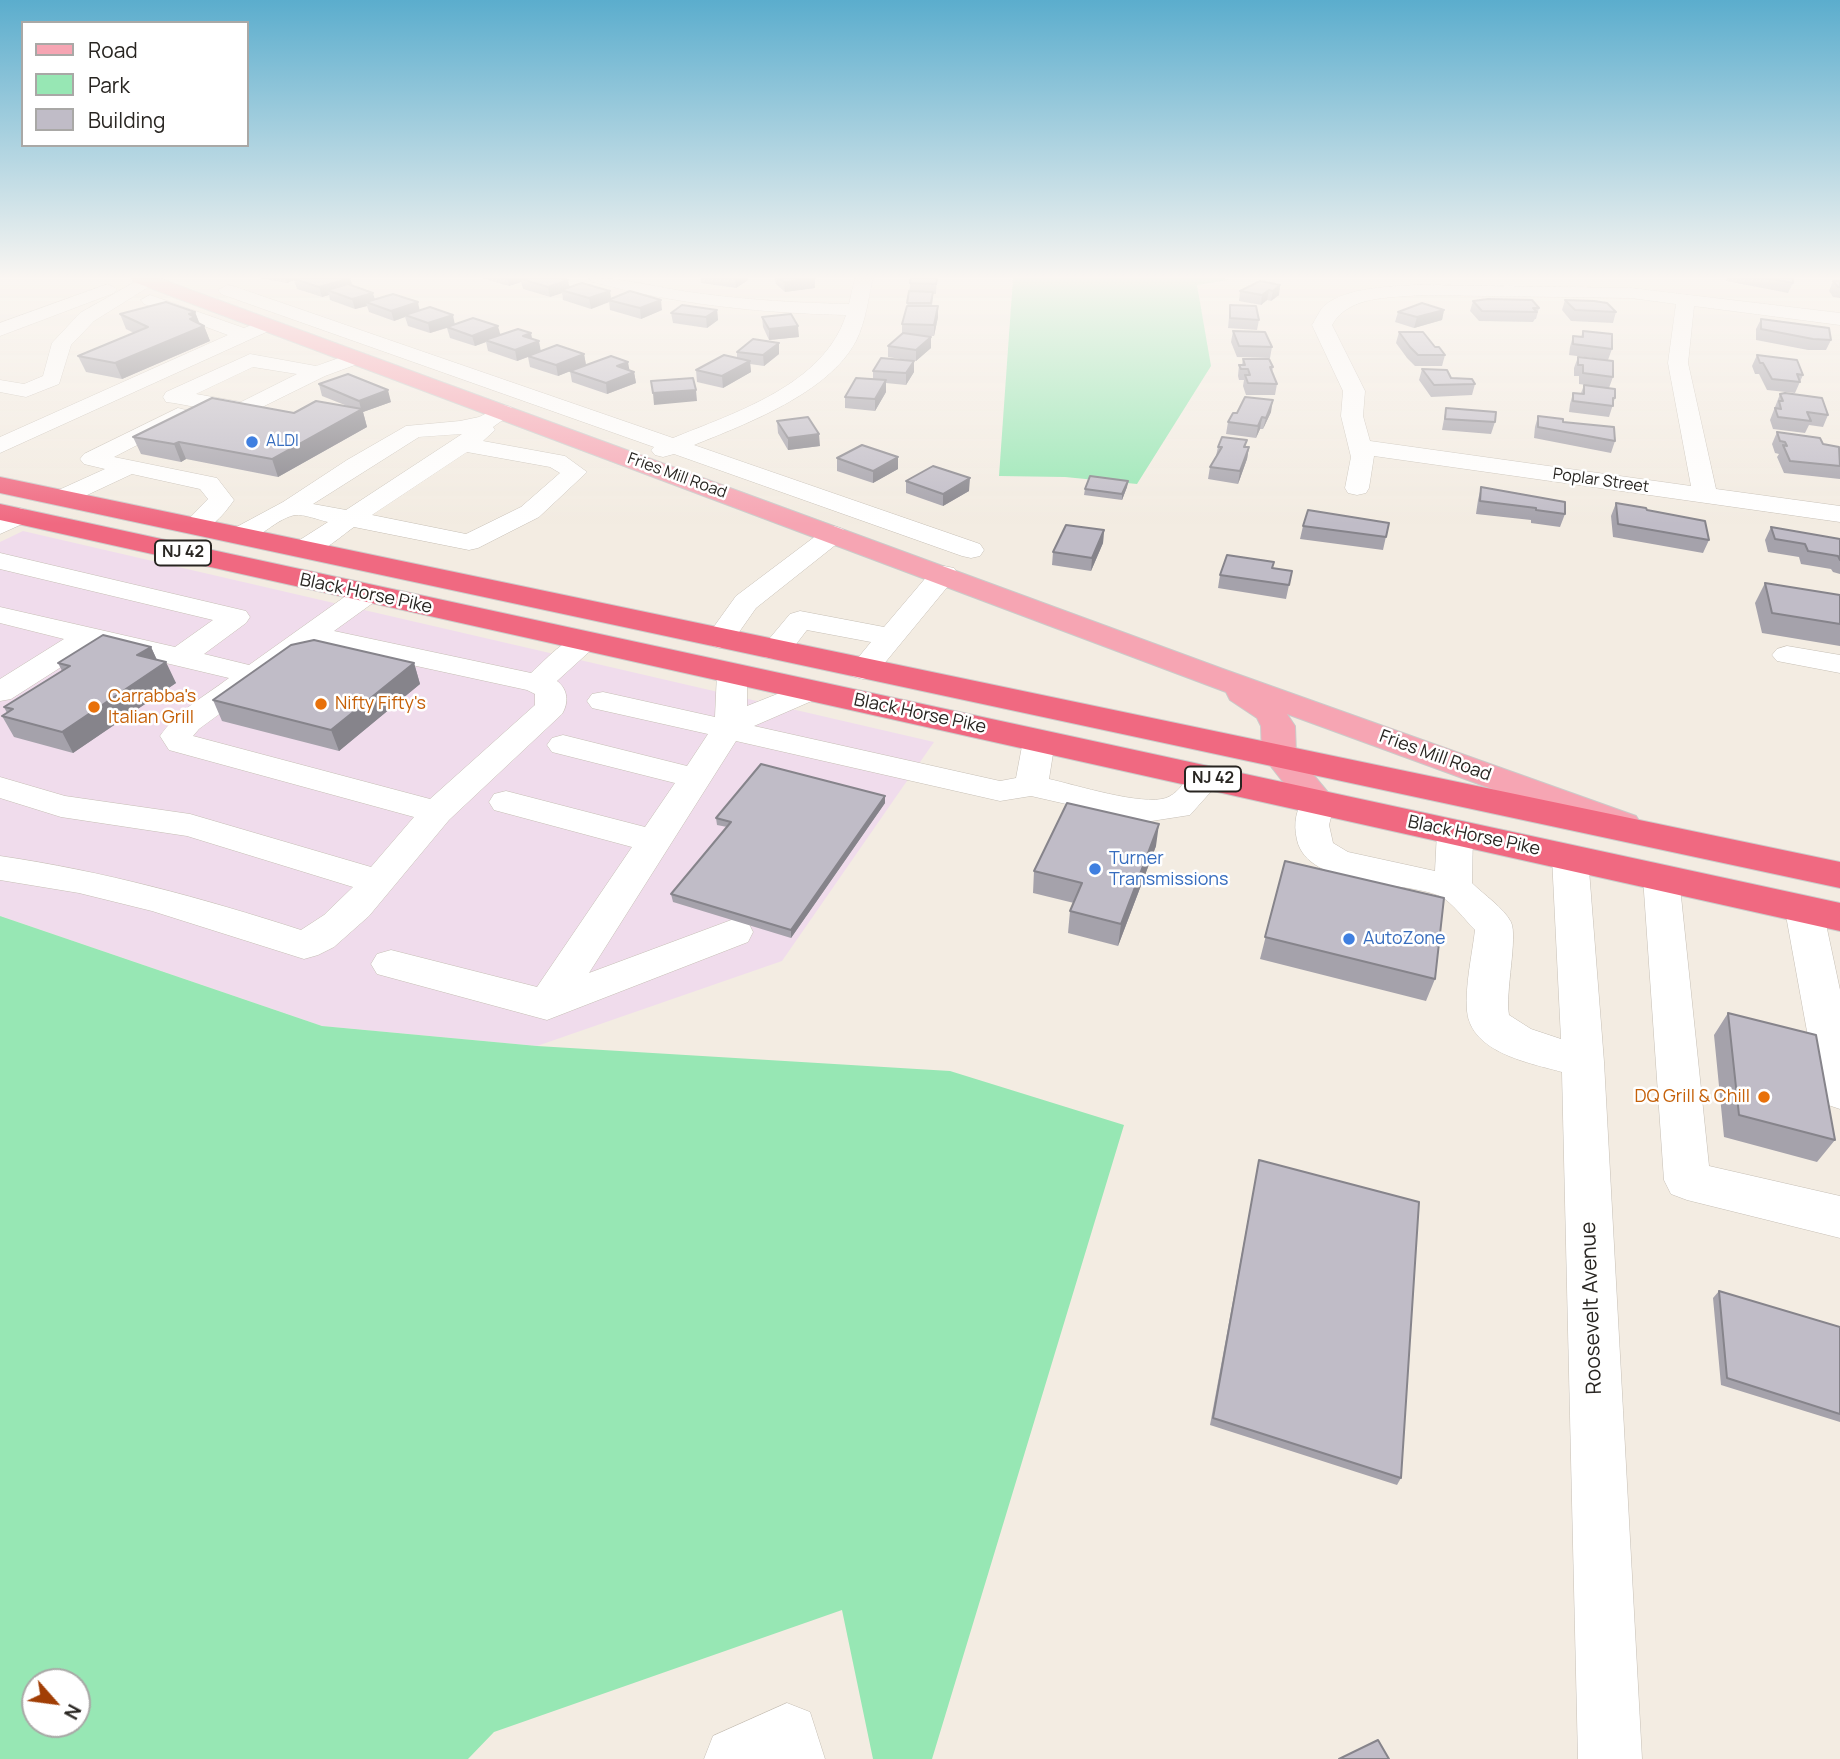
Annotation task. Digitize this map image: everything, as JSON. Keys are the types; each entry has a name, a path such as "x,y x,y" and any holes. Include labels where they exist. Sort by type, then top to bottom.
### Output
{"highway":[{"name":"Black Horse Pike","path":"0,485 863,670 1279,755 1659,857 1822,913"},
{"name":"Black Horse Pike","path":"7,518 66,527 1570,857 1659,857 1840,875"},
{"path":"66,527 162,538 194,527"},
{"path":"367,594 380,589 417,587 510,604 554,603"}],"main road":[{"name":"Fries Mill Road","path":"362,360 944,574 1212,676 1659,857"},
{"name":"Fries Mill Road","path":"1212,676 1269,712 1278,726 1279,755"},
{"path":"1279,755 1318,802"}],"street":[{"path":"26,391 52,380 57,360"},
{"path":"0,446 187,360"},
{"path":"250,360 318,372"},
{"path":"194,527 222,500 208,483 92,459 205,391 250,360"},
{"path":"205,391 275,393 350,360"},
{"name":"Fries Mill Road","path":"428,360 971,550"},
{"path":"636,461 775,399 832,360"},
{"path":"1339,360 1352,384 1352,416 1362,447 1362,466 1357,488"},
{"path":"1678,360 1705,495"},
{"path":"0,386 92,404"},
{"path":"304,549 509,414"},
{"path":"238,536 292,507 355,465 414,431 460,428 509,414"},
{"path":"292,507 412,533 469,542 530,512 575,471 557,461 463,444"},
{"name":"Poplar Street","path":"1362,447 1840,514"},
{"path":"61,498 129,467"},
{"path":"720,639 746,601 834,534"},
{"path":"0,561 236,617 181,657"},
{"path":"891,637 944,574"},
{"path":"367,594 188,722 176,736 180,743 437,812"},
{"path":"746,601 800,620"},
{"path":"0,642 31,623"},
{"path":"0,869 114,887 178,903 304,945 316,941 356,907 437,812 514,744 551,707 550,690 537,682 312,635"},
{"path":"0,692 89,636"},
{"path":"537,682 585,642"},
{"path":"1787,654 1840,664"},
{"path":"181,657 254,675"},
{"path":"603,701 1000,791 1031,786 1145,811 1178,807 1207,777"},
{"path":"547,1005 729,728"},
{"path":"1031,786 1039,741"},
{"path":"563,745 695,778"},
{"path":"506,802 654,841"},
{"path":"1318,802 1311,825 1317,849 1337,862 1453,887 1494,926 1488,1015 1495,1030 1522,1043 1583,1062"},
{"path":"1453,887 1455,832"},
{"name":"Roosevelt Avenue","path":"1570,857 1583,1062 1609,1759"},
{"path":"1659,857 1688,1180 1840,1217"},
{"path":"1822,913 1840,1092"},
{"path":"391,964 547,1005 734,932"},
{"path":"736,1759 787,1735 793,1759"}],"lane":[{"path":"0,615 181,657"},
{"path":"774,651 800,620 891,637 863,670"},
{"path":"732,673 729,728 810,690"},
{"path":"0,787 61,806 190,825 378,882"}],"shaded area":[{"path":"23,531 934,742 782,961 537,1046 322,1026 0,916 0,542"}],"green space":[{"path":"1007,360 1210,360 1211,366 1137,484 1065,477 999,476"},
{"path":"0,916 322,1026 537,1046 950,1071 1124,1125 932,1759 873,1759 842,1610 494,1732 468,1759 0,1759"}],"building":[{"path":"100,360 122,360 115,363"},
{"path":"541,360 569,360 556,365"},
{"path":"600,360 623,360 628,362 617,366 634,372 606,383 570,371"},
{"path":"715,360 750,361 722,376 696,370"},
{"path":"880,360 914,361 906,373 873,371"},
{"path":"1243,360 1270,360 1277,384 1248,383 1245,375 1250,375 1248,369 1241,369 1239,365 1245,365"},
{"path":"1578,360 1613,361 1613,377 1583,373 1583,365 1578,365"},
{"path":"1759,360 1797,360 1803,375 1797,374 1800,382 1772,379 1763,363"},
{"path":"1422,369 1447,370 1451,378 1472,379 1475,384 1434,385"},
{"path":"348,374 388,390 359,401 319,384"},
{"path":"693,378 696,390 653,393 651,381"},
{"path":"856,378 886,380 875,399 845,397"},
{"path":"1584,385 1615,389 1613,406 1573,401 1573,393 1584,394"},
{"path":"1780,394 1822,398 1828,415 1807,412 1811,421 1778,417 1775,408 1781,409 1779,401 1783,401"},
{"path":"1245,397 1273,400 1266,418 1262,417 1258,426 1228,422 1233,413 1237,413"},
{"path":"212,398 294,413 316,401 362,409 272,459 179,442 174,444 133,437"},
{"path":"1446,408 1496,412 1495,422 1445,419"},
{"path":"1538,416 1563,419 1563,422 1614,427 1615,441 1538,427"},
{"path":"808,417 819,434 788,438 777,421"},
{"path":"1777,432 1820,438 1823,444 1839,447 1840,466 1790,461 1783,445 1787,446 1780,441"},
{"path":"1222,437 1247,440 1244,447 1249,447 1240,471 1210,467 1222,447 1218,447"},
{"path":"862,445 898,457 873,471 837,458"},
{"path":"933,466 970,478 943,494 906,481"},
{"path":"1090,476 1128,481 1122,494 1085,489"},
{"path":"1481,487 1565,502 1565,514 1480,501"},
{"path":"1616,503 1705,521 1709,540 1618,524"},
{"path":"1308,510 1389,523 1386,537 1303,526"},
{"path":"1066,525 1104,530 1092,558 1053,552"},
{"path":"1771,527 1840,539 1840,560 1838,556 1808,551 1805,544 1775,539"},
{"path":"1227,555 1274,562 1272,568 1292,571 1289,585 1220,575"},
{"path":"1765,583 1840,595 1840,624 1772,613"},
{"path":"103,635 151,647 137,655 166,662 62,732 2,716 13,709 4,707 70,666 58,663"},
{"name":"Nifty Fifty's","path":"314,640 414,663 331,730 213,700 291,645"},
{"path":"761,764 885,796 791,930 671,894 731,822 716,818"},
{"name":"Turner Transmissions","path":"1067,803 1159,824 1121,924 1070,911 1082,883 1034,871"},
{"name":"AutoZone","path":"1285,861 1444,898 1435,979 1265,937"},
{"path":"1728,1013 1816,1035 1835,1140 1739,1115"},
{"path":"1259,1160 1419,1202 1401,1478 1213,1418"},
{"path":"1719,1291 1840,1327 1840,1414 1727,1378"},
{"path":"1378,1740 1389,1759 1339,1759"}],"place":[{"name":"ALDI","path":"252,442"},
{"name":"Nifty Fifty's","path":"321,704"},
{"name":"Carrabba's Italian Grill","path":"94,707"},
{"name":"Turner Transmissions","path":"1095,869"},
{"name":"AutoZone","path":"1349,939"},
{"name":"DQ Grill & Chill","path":"1764,1097"}]}
